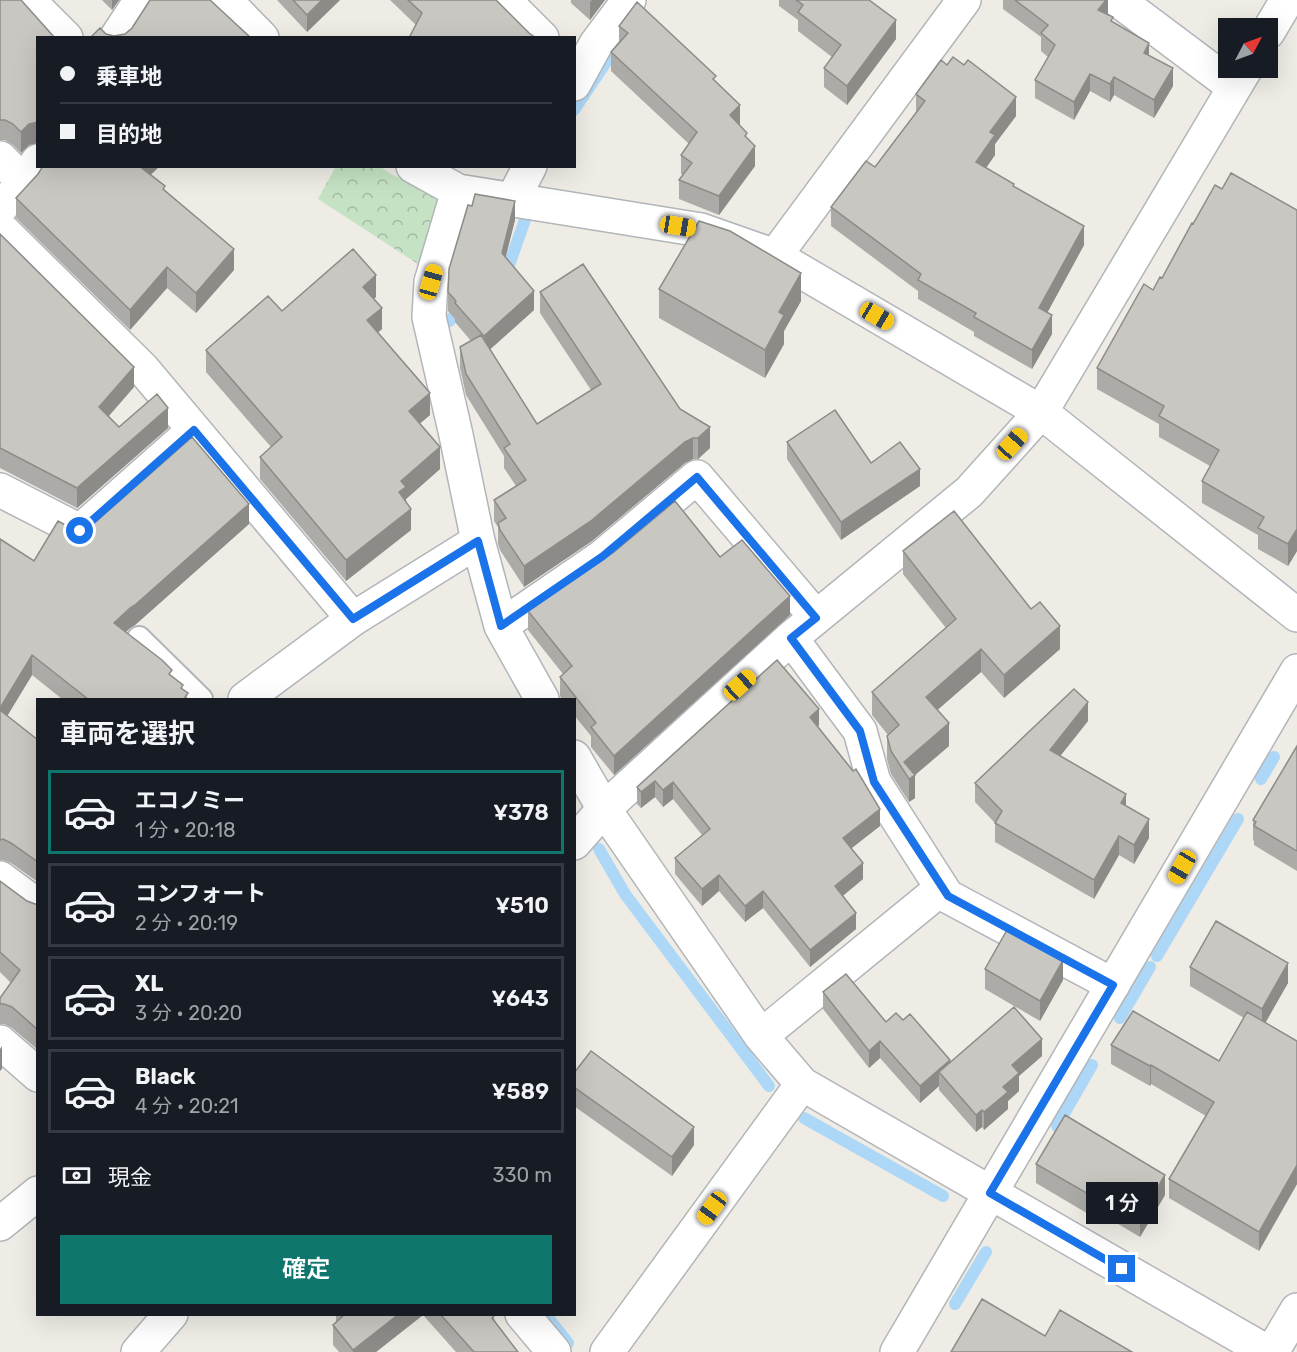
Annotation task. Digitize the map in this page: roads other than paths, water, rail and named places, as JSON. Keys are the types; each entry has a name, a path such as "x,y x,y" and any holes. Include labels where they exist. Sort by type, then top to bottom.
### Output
{"street":[{"path":"28,0 64,36"},
{"path":"117,36 141,0"},
{"path":"225,0 260,36"},
{"path":"504,0 540,36"},
{"path":"576,76 628,0"},
{"path":"775,256 964,0"},
{"path":"1118,0 1218,63"},
{"path":"1276,18 1287,0"},
{"path":"576,841 604,809 791,638 969,492 1041,412 1239,78"},
{"path":"0,158 31,171 0,208"},
{"path":"417,168 458,191 701,230 775,256 1041,412 1297,615"},
{"path":"513,199 529,168"},
{"path":"458,191 431,282 429,317 478,541 501,626 541,698"},
{"path":"0,228 143,369 353,619"},
{"path":"0,490 80,531 194,430"},
{"path":"501,626 603,556 697,477 816,618"},
{"path":"246,698 353,619 478,541"},
{"path":"791,638 860,731 874,782 948,896 1113,985"},
{"path":"897,1352 1297,671"},
{"path":"576,760 604,809 760,1036 802,1084 990,1193 1274,1351 1297,1310"},
{"path":"0,878 36,905"},
{"path":"760,1036 942,888"},
{"path":"0,1042 36,1074"},
{"path":"607,1352 802,1084"},
{"path":"0,1224 36,1195"},
{"path":"138,1352 169,1316"},
{"path":"524,1316 555,1352"}],"lane":[{"path":"139,638 200,698"}],"waterway":[{"path":"576,107 627,31"},
{"path":"501,275 508,268 526,217"},
{"path":"449,321 465,306"},
{"path":"1261,779 1274,757"},
{"path":"1157,956 1238,819"},
{"path":"599,849 625,894 769,1086"},
{"path":"1120,1018 1150,967"},
{"path":"1057,1126 1092,1065"},
{"path":"804,1118 943,1196"},
{"path":"955,1304 986,1252"},
{"path":"547,1316 568,1343"}]}
